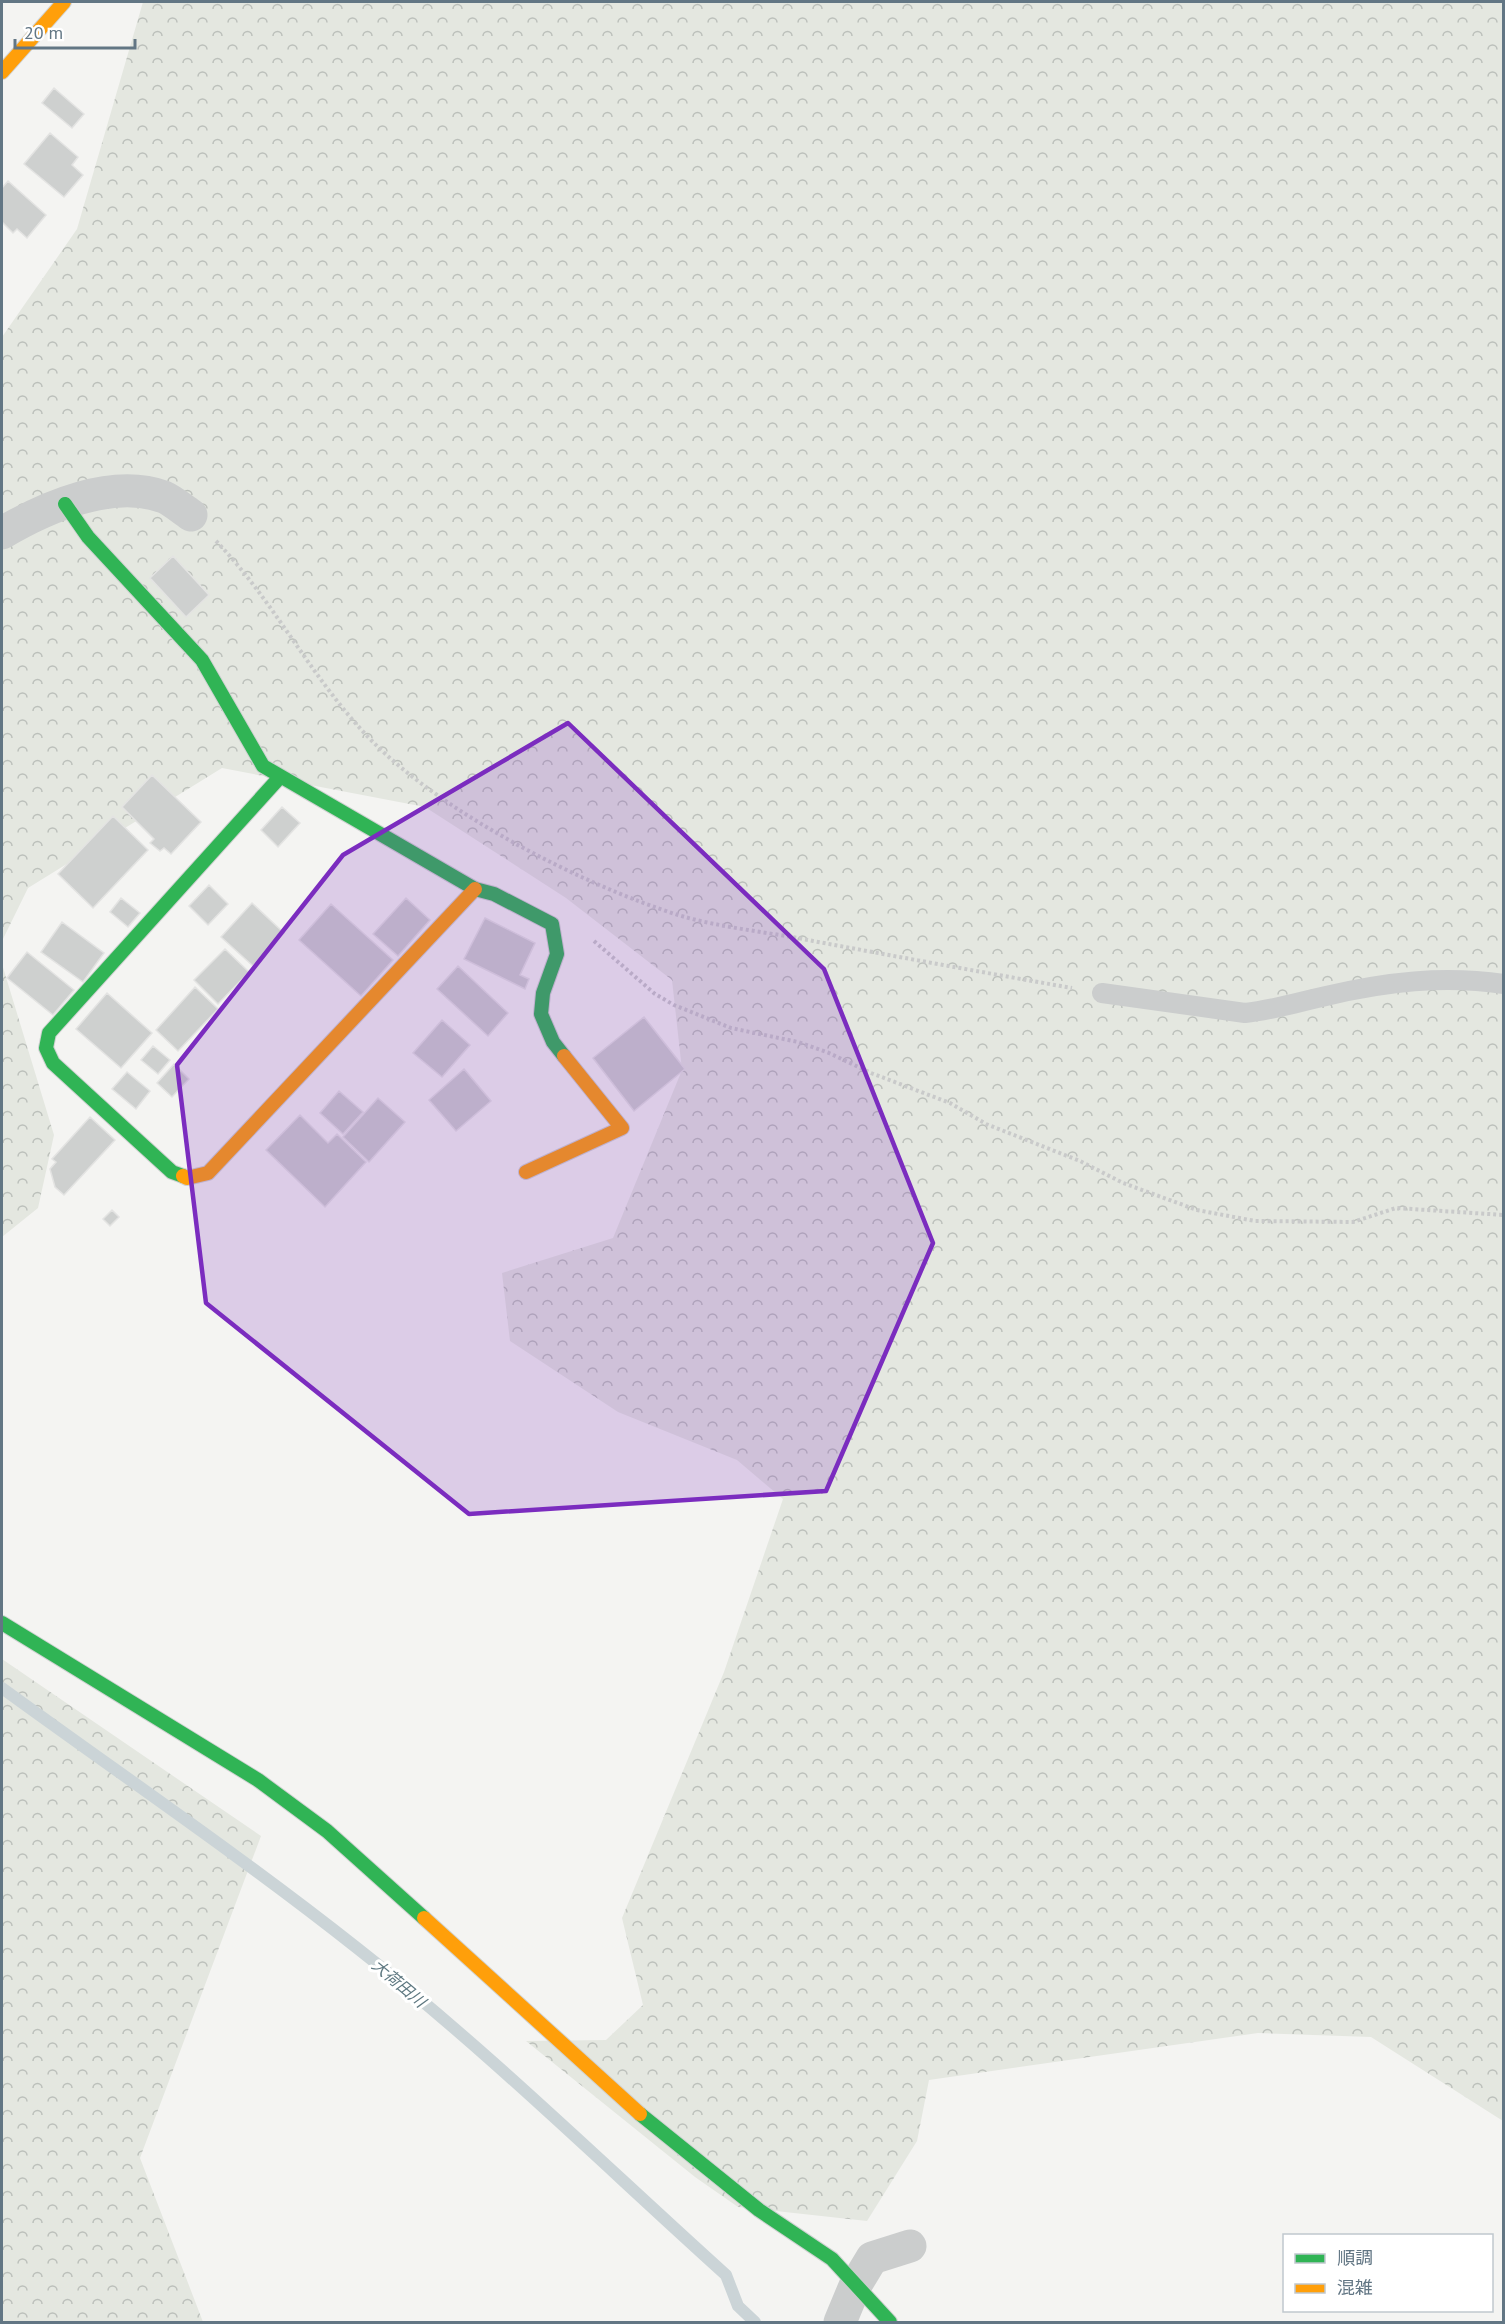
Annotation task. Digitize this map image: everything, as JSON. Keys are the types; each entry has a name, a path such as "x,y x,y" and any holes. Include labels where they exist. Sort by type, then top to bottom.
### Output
{"main road":[{"path":"2,72 64,2"},
{"path":"64,504 88,537 202,660 263,766 475,889 494,894 552,924 557,954 543,993 541,1014 553,1042 622,1128 526,1172"},
{"path":"280,777 49,1033 46,1048 52,1064 172,1172 188,1178 208,1173 475,889"},
{"path":"2,1623 258,1780 327,1831 655,2127 759,2210 832,2259 846,2307 890,2322"}],"street":[{"path":"2,533 22,521 64,504 115,492 141,491 165,498 191,515"},
{"path":"846,2307 872,2258 910,2246"}],"lane":[{"path":"1102,993 1245,1013 1267,1011 1377,985 1423,979 1472,980 1503,984"}],"path":[{"path":"191,515 235,561 318,679 372,741 400,768 459,809 512,840 600,885 682,916 1102,993"},
{"path":"552,924 593,940 655,994 674,1005 731,1028 798,1042 829,1053 871,1073 950,1102 986,1124 1080,1161 1123,1183 1197,1210 1255,1221 1353,1222 1396,1208 1503,1215"}],"highlighted area":[{"path":"568,723 824,969 933,1243 826,1491 469,1514 206,1303 177,1065 343,855"}],"green space":[{"path":"143,2 1503,2 1503,2121 1371,2037 1258,2033 929,2080 917,2141 867,2221 738,2207 695,2177 526,2041 606,2040 643,2005 622,1918 724,1672 783,1499 737,1460 618,1412 510,1341 502,1273 613,1238 682,1070 672,980 566,898 425,807 222,768 28,888 2,941 2,337 77,229"},
{"path":"2,964 54,1135 38,1208 2,1237"},
{"path":"2,1659 261,1836 140,2158 203,2322 2,2322"}],"building":[{"path":"54,88 84,114 72,128 42,103"},
{"path":"50,133 78,157 72,165 83,175 64,197 24,164"},
{"path":"8,181 46,215 27,238 17,229 13,233 2,222 2,188"},
{"path":"173,556 209,595 186,617 150,578"},
{"path":"152,775 201,822 171,854 164,848 160,851 150,843 154,839 122,807"},
{"path":"282,807 300,823 278,847 261,830"},
{"path":"113,816 148,850 93,908 58,874"},
{"path":"209,885 228,904 208,925 189,906"},
{"path":"121,898 140,913 128,927 110,912"},
{"path":"406,898 430,920 398,956 373,934"},
{"path":"252,903 284,933 253,966 221,937"},
{"path":"331,904 393,960 361,996 299,940"},
{"path":"485,918 535,943 520,975 529,979 525,989 464,959"},
{"path":"62,922 104,953 83,982 41,952"},
{"path":"225,949 249,972 218,1004 194,980"},
{"path":"27,952 74,990 53,1015 7,978"},
{"path":"458,966 508,1013 488,1036 437,989"},
{"path":"195,987 218,1009 178,1051 156,1030"},
{"path":"107,993 152,1033 121,1068 76,1029"},
{"path":"644,1017 685,1069 634,1111 593,1058"},
{"path":"442,1020 470,1045 442,1077 413,1053"},
{"path":"153,1046 170,1060 158,1074 141,1060"},
{"path":"174,1064 189,1079 172,1097 157,1083"},
{"path":"464,1069 491,1101 456,1131 429,1100"},
{"path":"127,1072 150,1091 136,1109 112,1089"},
{"path":"339,1091 363,1112 343,1134 320,1113"},
{"path":"378,1098 405,1122 369,1162 343,1137"},
{"path":"300,1115 328,1143 337,1134 366,1162 325,1207 266,1150"},
{"path":"90,1117 115,1140 64,1195 55,1187 50,1169 56,1162 52,1159"},
{"path":"112,1210 119,1217 110,1226 103,1219"}],"waterway":[{"name":"大荷田川","path":"2,1688 270,1881 357,1948 452,2026 726,2275 738,2306 755,2322"}],"traffic: fast":[{"path":"65,504 88,537 202,660 263,766 475,889 494,894 552,924 557,954 543,993 541,1014 553,1042 564,1056"},
{"path":"183,1176 172,1172 53,1063 46,1048 49,1033 280,777"},
{"path":"2,1623 258,1780 327,1831 424,1918"},
{"path":"640,2114 759,2210 832,2259 890,2322"}],"traffic: slow":[{"path":"2,72 64,2"},
{"path":"183,1176 187,1178 208,1173 475,889"},
{"path":"526,1172 622,1128 564,1056"},
{"path":"424,1918 640,2114"}]}
